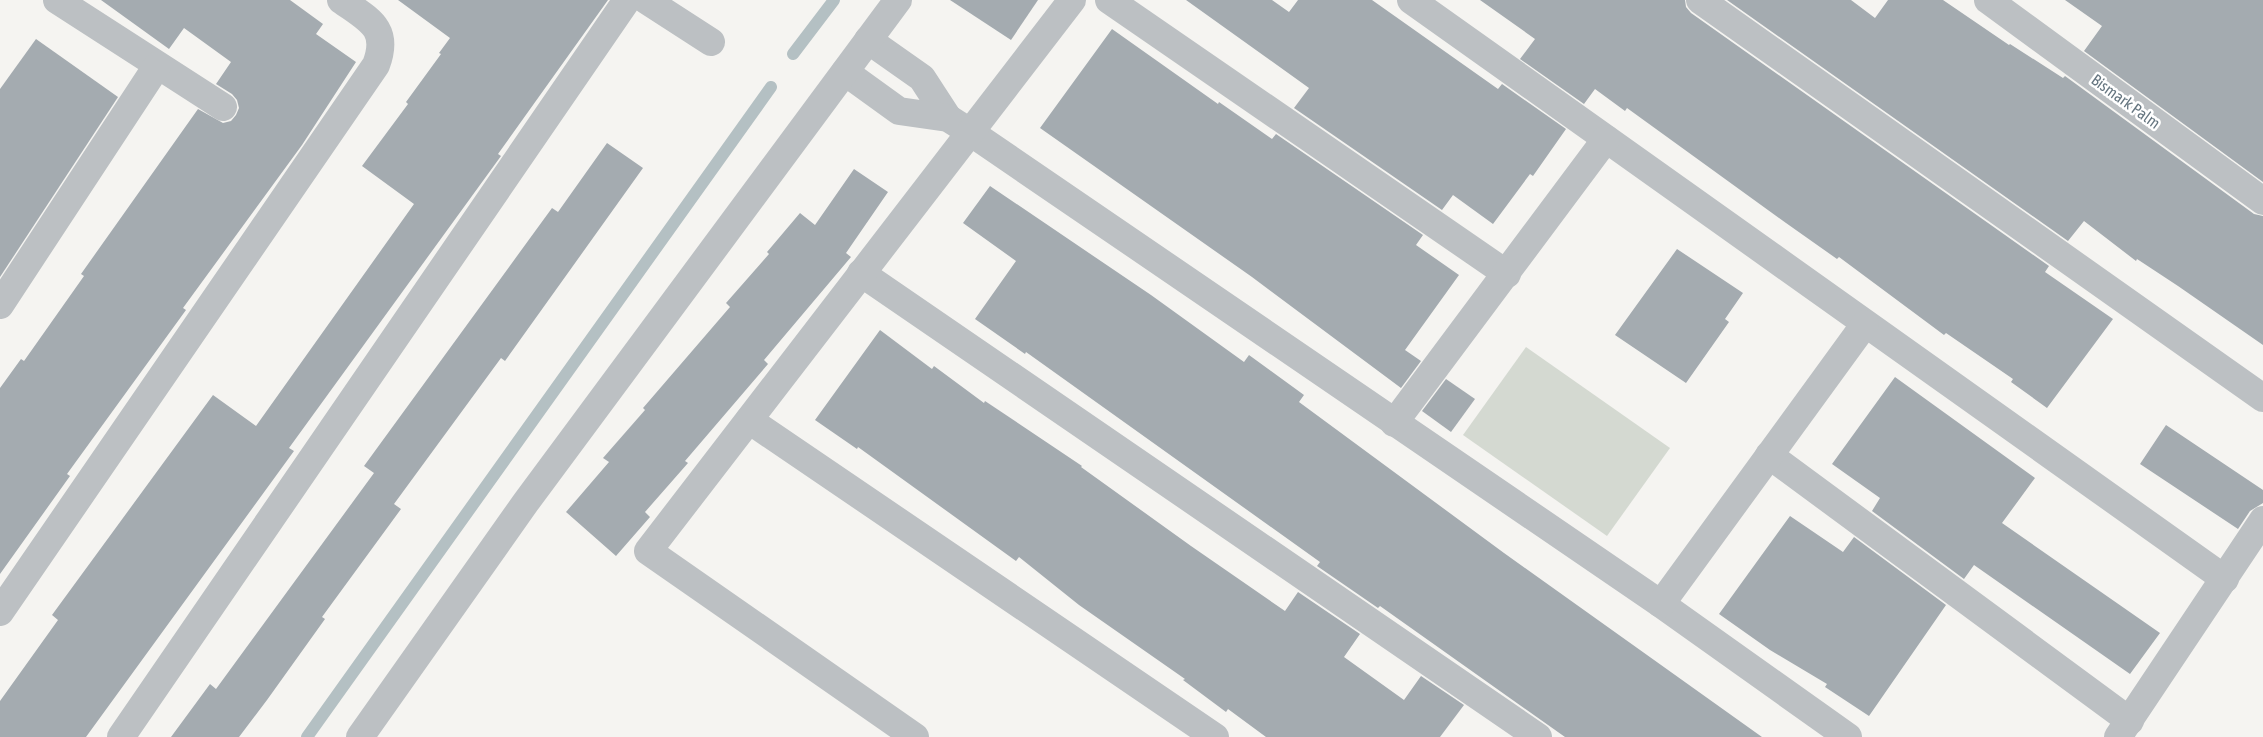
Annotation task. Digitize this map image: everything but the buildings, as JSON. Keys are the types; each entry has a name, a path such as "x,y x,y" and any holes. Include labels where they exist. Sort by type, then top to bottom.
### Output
{"street":[{"path":"57,0 223,107"},
{"path":"0,612 376,65 381,51 381,38 374,24 341,0"},
{"path":"121,737 627,0"},
{"path":"646,0 711,42"},
{"path":"360,737 526,502 898,0"},
{"path":"914,737 648,552 861,273 959,125 1072,0"},
{"path":"1109,0 1507,274"},
{"path":"1411,0 2225,579"},
{"path":"1700,0 2263,398"},
{"name":"Bismark Palm","path":"1988,0 2263,202"},
{"path":"868,40 922,78 959,125 1661,604 1848,737"},
{"path":"0,305 157,66"},
{"path":"844,72 899,111 959,125"},
{"path":"1394,423 1606,139"},
{"path":"861,273 1538,737"},
{"path":"1661,604 1865,324"},
{"path":"749,420 1215,737"},
{"path":"1770,455 2124,729 2263,520"}],"shaded area":[{"path":"1526,347 1670,448 1607,536 1463,435"}],"waterway":[{"path":"793,54 834,0"},
{"path":"307,737 771,87"}]}
